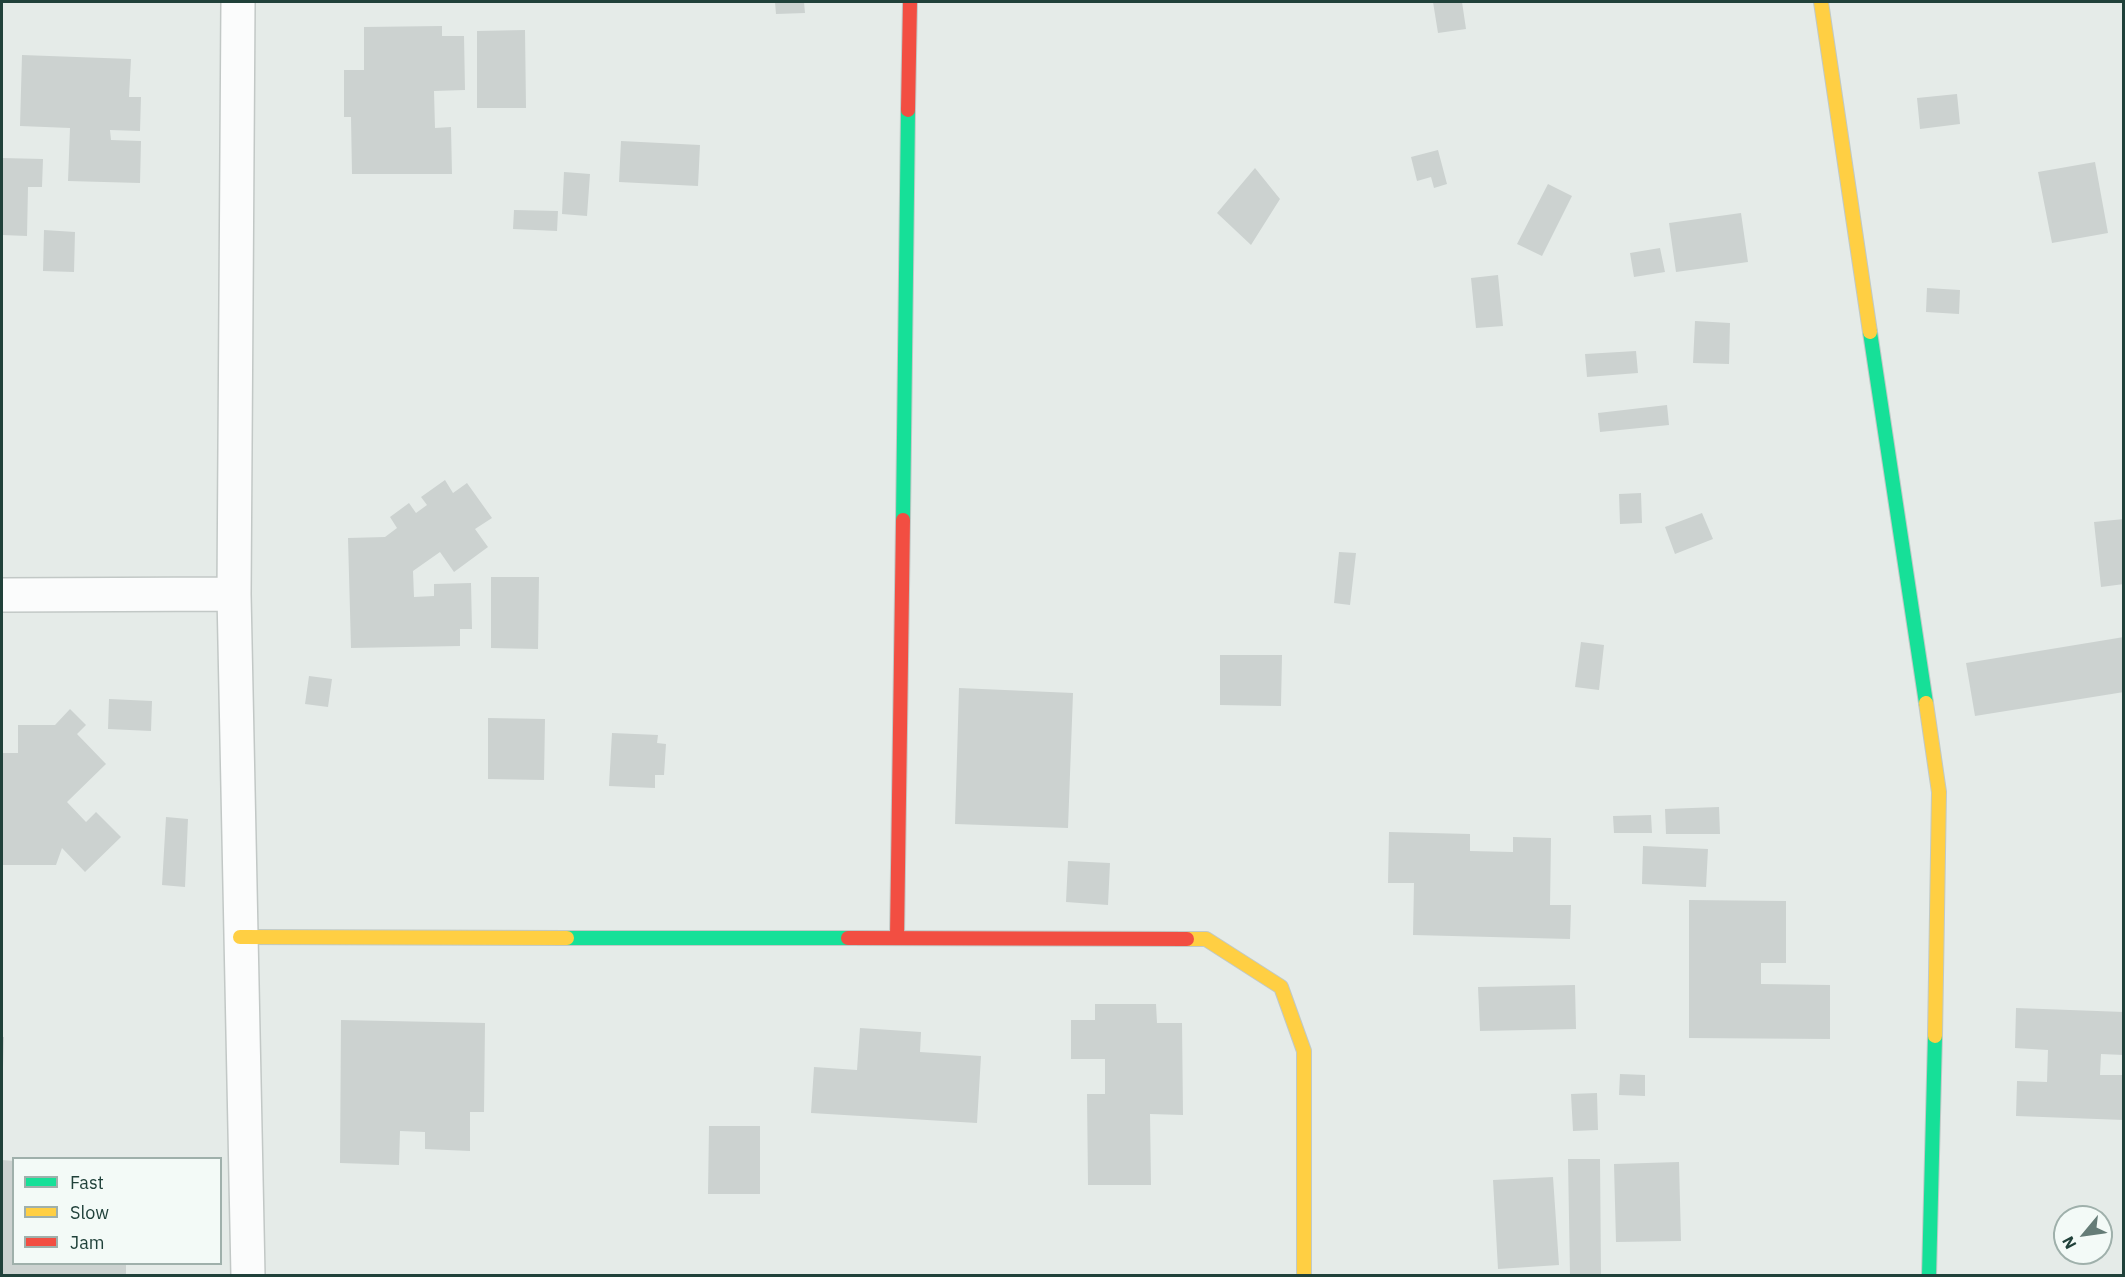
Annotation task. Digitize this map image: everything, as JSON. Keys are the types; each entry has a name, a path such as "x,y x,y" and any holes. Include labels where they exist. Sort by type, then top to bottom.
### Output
{"street":[{"path":"238,2 234,594 248,1275"},
{"path":"897,937 910,2"},
{"path":"1821,2 1939,792 1929,1275"},
{"path":"2,595 234,594"},
{"path":"240,937 1206,939 1281,987 1304,1051 1304,1275"}],"building":[{"path":"775,2 804,2 805,13 776,14"},
{"path":"1433,2 1462,2 1466,29 1438,33"},
{"path":"442,26 442,36 464,36 465,90 434,91 435,128 451,127 452,174 352,174 351,117 344,117 344,70 364,70 364,27"},
{"path":"525,30 526,108 477,108 477,31"},
{"path":"22,55 131,59 129,97 141,97 140,131 110,130 111,140 141,141 140,183 68,181 70,128 20,126"},
{"path":"1957,94 1960,124 1920,129 1917,98"},
{"path":"621,141 700,145 698,186 619,182"},
{"path":"1438,150 1447,184 1434,188 1431,177 1417,181 1411,157"},
{"path":"2,158 43,159 42,187 28,187 27,236 2,235"},
{"path":"2095,162 2108,233 2052,243 2038,172"},
{"path":"1255,168 1280,199 1251,245 1217,213"},
{"path":"564,172 590,174 587,216 562,214"},
{"path":"1548,184 1572,196 1542,256 1517,244"},
{"path":"514,210 558,211 557,231 513,229"},
{"path":"1741,213 1748,262 1676,272 1669,223"},
{"path":"44,230 75,232 74,272 43,271"},
{"path":"1660,248 1665,272 1634,277 1630,253"},
{"path":"1498,275 1503,326 1476,328 1471,278"},
{"path":"1927,288 1960,290 1959,314 1926,312"},
{"path":"1695,321 1730,323 1729,364 1693,363"},
{"path":"1636,351 1638,373 1587,377 1585,354"},
{"path":"1667,405 1669,425 1600,432 1598,413"},
{"path":"445,480 453,493 467,483 492,518 475,529 488,547 454,572 440,552 413,571 414,597 434,596 434,584 471,583 472,629 460,629 460,646 351,648 348,538 385,537 397,528 390,517 409,503 416,513 427,505 421,497"},
{"path":"1641,493 1642,523 1620,524 1619,494"},
{"path":"1702,513 1713,539 1675,554 1665,527"},
{"path":"2124,519 2124,584 2101,587 2094,522"},
{"path":"1339,552 1356,553 1350,605 1334,603"},
{"path":"491,577 539,577 538,649 491,648"},
{"path":"2124,637 2124,692 1975,716 1966,663"},
{"path":"1581,642 1604,645 1599,690 1575,687"},
{"path":"1220,655 1282,655 1281,706 1220,705"},
{"path":"309,676 332,679 328,707 305,704"},
{"path":"959,688 1073,693 1068,828 955,824"},
{"path":"109,699 152,701 151,731 108,729"},
{"path":"70,709 86,725 77,734 106,764 67,802 86,822 96,812 121,837 85,872 62,848 56,865 2,865 2,753 18,753 18,725 55,725"},
{"path":"488,718 545,719 544,780 488,779"},
{"path":"612,733 658,735 657,743 666,744 664,775 655,775 655,788 609,786"},
{"path":"1719,807 1720,834 1666,834 1665,809"},
{"path":"1651,815 1652,833 1614,833 1613,816"},
{"path":"166,817 188,819 185,887 162,885"},
{"path":"1389,832 1470,834 1470,851 1513,852 1513,837 1551,838 1550,905 1571,905 1570,939 1413,935 1414,883 1388,883"},
{"path":"1643,846 1708,849 1706,887 1642,884"},
{"path":"1068,861 1110,863 1108,905 1066,902"},
{"path":"1689,900 1786,901 1786,963 1761,963 1761,984 1830,985 1830,1039 1689,1038"},
{"path":"1575,985 1576,1029 1480,1031 1478,987"},
{"path":"1095,1004 1156,1004 1157,1023 1182,1023 1183,1115 1150,1114 1151,1185 1088,1185 1087,1094 1105,1094 1105,1059 1071,1059 1071,1020 1095,1020"},
{"path":"2016,1008 2124,1012 2124,1055 2101,1054 2100,1075 2124,1075 2124,1120 2016,1116 2017,1081 2047,1082 2048,1050 2015,1048"},
{"path":"341,1020 485,1023 484,1112 470,1112 470,1151 425,1149 425,1132 400,1131 399,1165 340,1163"},
{"path":"860,1028 921,1032 920,1052 981,1056 977,1123 811,1113 814,1067 857,1070"},
{"path":"2,1037 4,1037 3,1067 2,1067"},
{"path":"1620,1074 1645,1075 1645,1096 1619,1095"},
{"path":"1597,1093 1598,1130 1573,1131 1571,1094"},
{"path":"709,1126 760,1126 760,1194 708,1194"},
{"path":"1568,1159 1600,1159 1601,1276 1570,1276"},
{"path":"2,1160 12,1161 12,1265 126,1265 126,1276 2,1276"},
{"path":"1679,1162 1681,1241 1616,1242 1614,1164"},
{"path":"1553,1177 1559,1265 1498,1269 1493,1180"}],"traffic: fast":[{"path":"903,520 908,110"},
{"path":"1870,332 1926,703"},
{"path":"567,938 848,938"},
{"path":"1929,1276 1935,1036"}],"traffic: slow":[{"path":"1821,2 1870,332"},
{"path":"1926,703 1939,792 1935,1036"},
{"path":"240,937 567,938"},
{"path":"1187,939 1206,939 1281,987 1304,1051 1304,1276"}],"traffic: jam":[{"path":"908,110 910,2"},
{"path":"897,937 903,520"},
{"path":"848,938 1187,939"}]}
